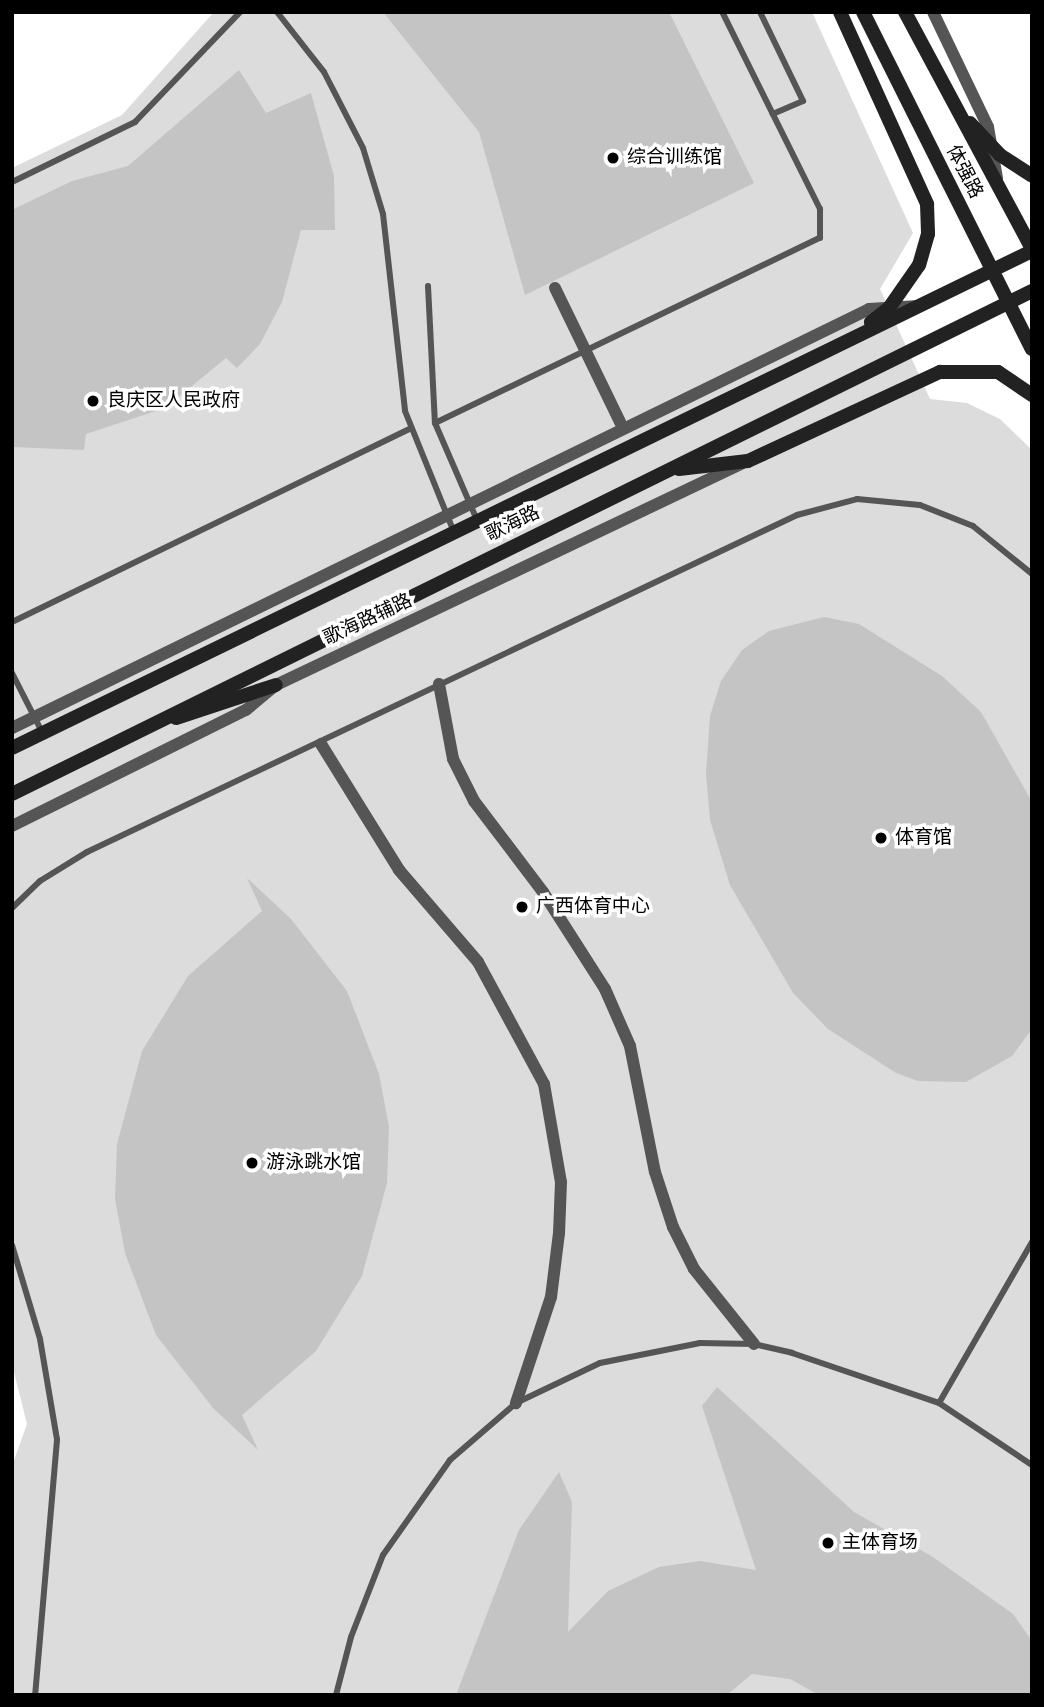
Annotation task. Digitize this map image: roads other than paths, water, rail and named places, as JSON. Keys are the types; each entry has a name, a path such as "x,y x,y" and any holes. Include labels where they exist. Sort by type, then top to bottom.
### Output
{"main road":[{"name":"体强路","path":"863,12 1032,349"},
{"name":"体强路","path":"905,12 1032,250"},
{"path":"839,14 927,204 928,234 919,265 889,308 847,340"},
{"path":"957,109 991,145 1032,176"},
{"name":"歌海路","path":"14,744 1032,250"},
{"name":"歌海路","path":"12,794 1032,291"},
{"path":"667,470 748,461 940,372 998,372 1032,395"},
{"path":"142,729 276,685"}],"street":[{"path":"933,12 988,127 998,185"},
{"path":"555,288 623,428"},
{"path":"12,729 869,309 919,306"},
{"name":"歌海路辅路","path":"12,826 246,710 276,685 748,461"},
{"path":"439,684 453,759 474,801 543,892 605,989 630,1046 655,1172 678,1238 708,1288 754,1344"},
{"path":"321,744 399,870 478,962 544,1084 561,1182 559,1233 543,1329 516,1403"}],"lane":[{"path":"12,182 135,122 240,12"},
{"path":"277,12 324,72 363,148 383,214 397,371 411,428 454,532"},
{"path":"435,423 820,238 820,209 722,12"},
{"path":"760,12 803,101 773,114"},
{"path":"428,286 435,423 477,520"},
{"path":"12,622 411,428"},
{"path":"12,908 40,881 87,852 321,744 439,684 775,523 857,499 920,505 973,526 1032,574"},
{"path":"12,673 42,732"},
{"path":"939,1403 1032,1242"},
{"path":"12,1245 40,1339 57,1440 35,1695"},
{"path":"336,1695 368,1588 401,1525 450,1460 516,1403 600,1363 653,1348 754,1344 846,1367 939,1403 1032,1465"}],"place":[{"name":"综合训练馆","path":"613,158"},
{"name":"良庆区人民政府","path":"93,401"},
{"name":"体育馆","path":"881,838"},
{"name":"广西体育中心","path":"522,907"},
{"name":"游泳跳水馆","path":"252,1163"},
{"name":"主体育场","path":"828,1543"}]}
